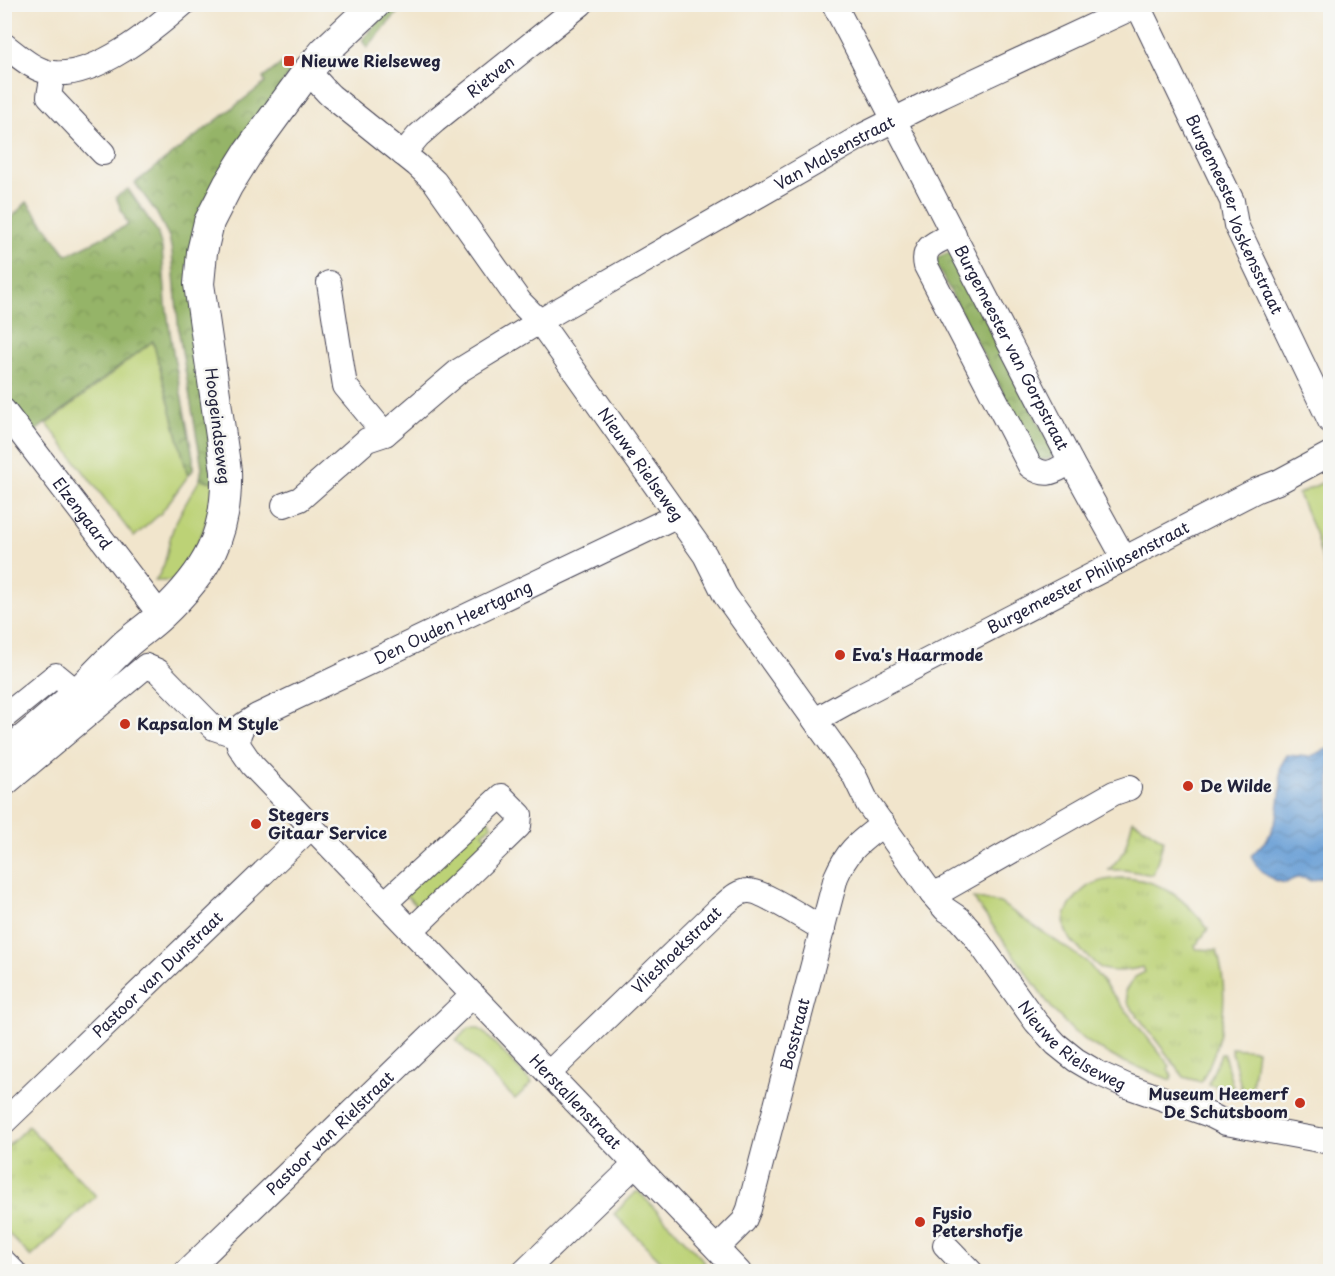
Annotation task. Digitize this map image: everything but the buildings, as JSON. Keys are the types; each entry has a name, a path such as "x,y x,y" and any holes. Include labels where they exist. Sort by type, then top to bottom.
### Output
{"street":[{"path":"4,45 34,67 53,73 77,70 105,61 159,24 183,4"},
{"name":"Hoogeindseweg","path":"4,756 78,693 125,645 161,616 200,573 217,542 223,521 226,471 199,284 202,252 209,222 228,184 243,161 307,72 375,4"},
{"name":"Rietven","path":"403,154 435,121 581,4"},
{"name":"Burgemeester van Gorpstraat","path":"834,4 1071,462 1124,558"},
{"name":"Van Malsenstraat","path":"284,505 300,499 367,440 385,434 460,370 539,321 895,119 1139,5"},
{"name":"Burgemeester Voskensstraat","path":"1139,5 1232,201 1236,225 1330,421"},
{"name":"Nieuwe Rielseweg","path":"307,72 318,80 331,96 435,182 520,302 539,321 705,555 725,595 854,775 868,804 932,894 973,934 1036,1022 1056,1044 1076,1060 1098,1073 1226,1123 1330,1142"},
{"path":"53,73 49,96 103,153"},
{"name":"Burgemeester van Gorpstraat","path":"954,234 928,248 924,256 932,276 1030,466 1039,472 1048,474 1071,462"},
{"path":"329,284 345,386 385,434"},
{"name":"Elzengaard","path":"4,411 161,616"},
{"name":"Burgemeester Philipsenstraat","path":"815,720 1124,558 1330,454"},
{"name":"Den Ouden Heertgang","path":"238,736 243,725 257,716 676,516"},
{"path":"4,785 146,666 158,671 214,728 238,736"},
{"path":"4,717 56,675 78,693"},
{"name":"Herstallenstraat","path":"238,736 239,746 245,757 739,1272"},
{"path":"932,894 953,885 1114,793 1129,788"},
{"path":"385,903 501,796 520,815 519,826 411,931"},
{"name":"Bosstraat","path":"717,1248 744,1221 749,1209 836,877 852,849 883,824"},
{"name":"Pastoor van Dunstraat","path":"4,1122 311,827"},
{"name":"Vlieshoekstraat","path":"549,1073 737,894 748,891 759,894 823,929"},
{"name":"Pastoor van Rielstraat","path":"186,1272 473,995"},
{"path":"524,1272 636,1164"},
{"path":"945,1245 971,1272"},
{"path":"4,1262 14,1272"}],"green space":[{"path":"392,5 404,5 367,48 362,40"},
{"path":"285,61 293,68 205,202 214,482 200,479 202,467 179,334 169,237 156,212 135,183 265,83 263,78"},
{"path":"128,189 157,231 162,248 166,304 173,352 193,457 193,470 188,476 153,341 33,433 5,398 4,212 11,218 27,202 67,255 128,225 116,197"},
{"path":"947,253 953,255 1054,453 1049,459 1038,460 935,262 938,257"},
{"path":"153,341 188,476 161,513 134,537 47,424"},
{"path":"200,479 214,482 206,523 196,547 173,581 155,581 165,563 176,522"},
{"path":"1330,479 1330,650 1326,622 1325,571 1315,533 1298,494"},
{"path":"483,814 492,825 483,833 491,842 418,907 403,892"},
{"path":"1133,820 1164,840 1153,875 1125,870 1109,870 1124,852"},
{"path":"1121,878 1148,882 1171,892 1191,908 1208,929 1195,945 1196,949 1217,950 1223,984 1223,1018 1215,1051 1201,1082 1184,1077 1127,1002 1125,991 1135,977 1145,972 1143,967 1118,971 1103,969 1079,949 1066,932 1064,919 1071,904 1081,892 1092,884"},
{"path":"973,898 1000,903 1087,962 1170,1066 1168,1069 1172,1076 1171,1080 1119,1060 1073,1031 1053,1010"},
{"path":"469,1028 477,1028 484,1032 532,1083 515,1099 456,1040"},
{"path":"1231,1048 1257,1050 1251,1096 1243,1094"},
{"path":"1221,1054 1224,1054 1234,1091 1208,1084"},
{"path":"28,1126 96,1196 31,1257 4,1229 5,1149"},
{"path":"636,1192 639,1192 705,1262 695,1271 671,1271 614,1214"}],"water":[{"path":"1330,748 1330,869 1328,871 1330,875 1311,881 1304,878 1293,879 1286,883 1274,880 1257,866 1251,856 1268,838 1277,817 1281,788 1280,767 1287,755 1309,757"}],"place":[{"name":"Nieuwe Rielseweg","path":"289,61"},
{"name":"Eva's Haarmode","path":"840,655"},
{"name":"Kapsalon M Style","path":"125,724"},
{"name":"De Wilde","path":"1188,786"},
{"name":"Stegers Gitaar Service","path":"256,824"},
{"name":"Museum Heemerf De Schutsboom","path":"1300,1103"},
{"name":"Fysio Petershofje","path":"920,1222"}]}
